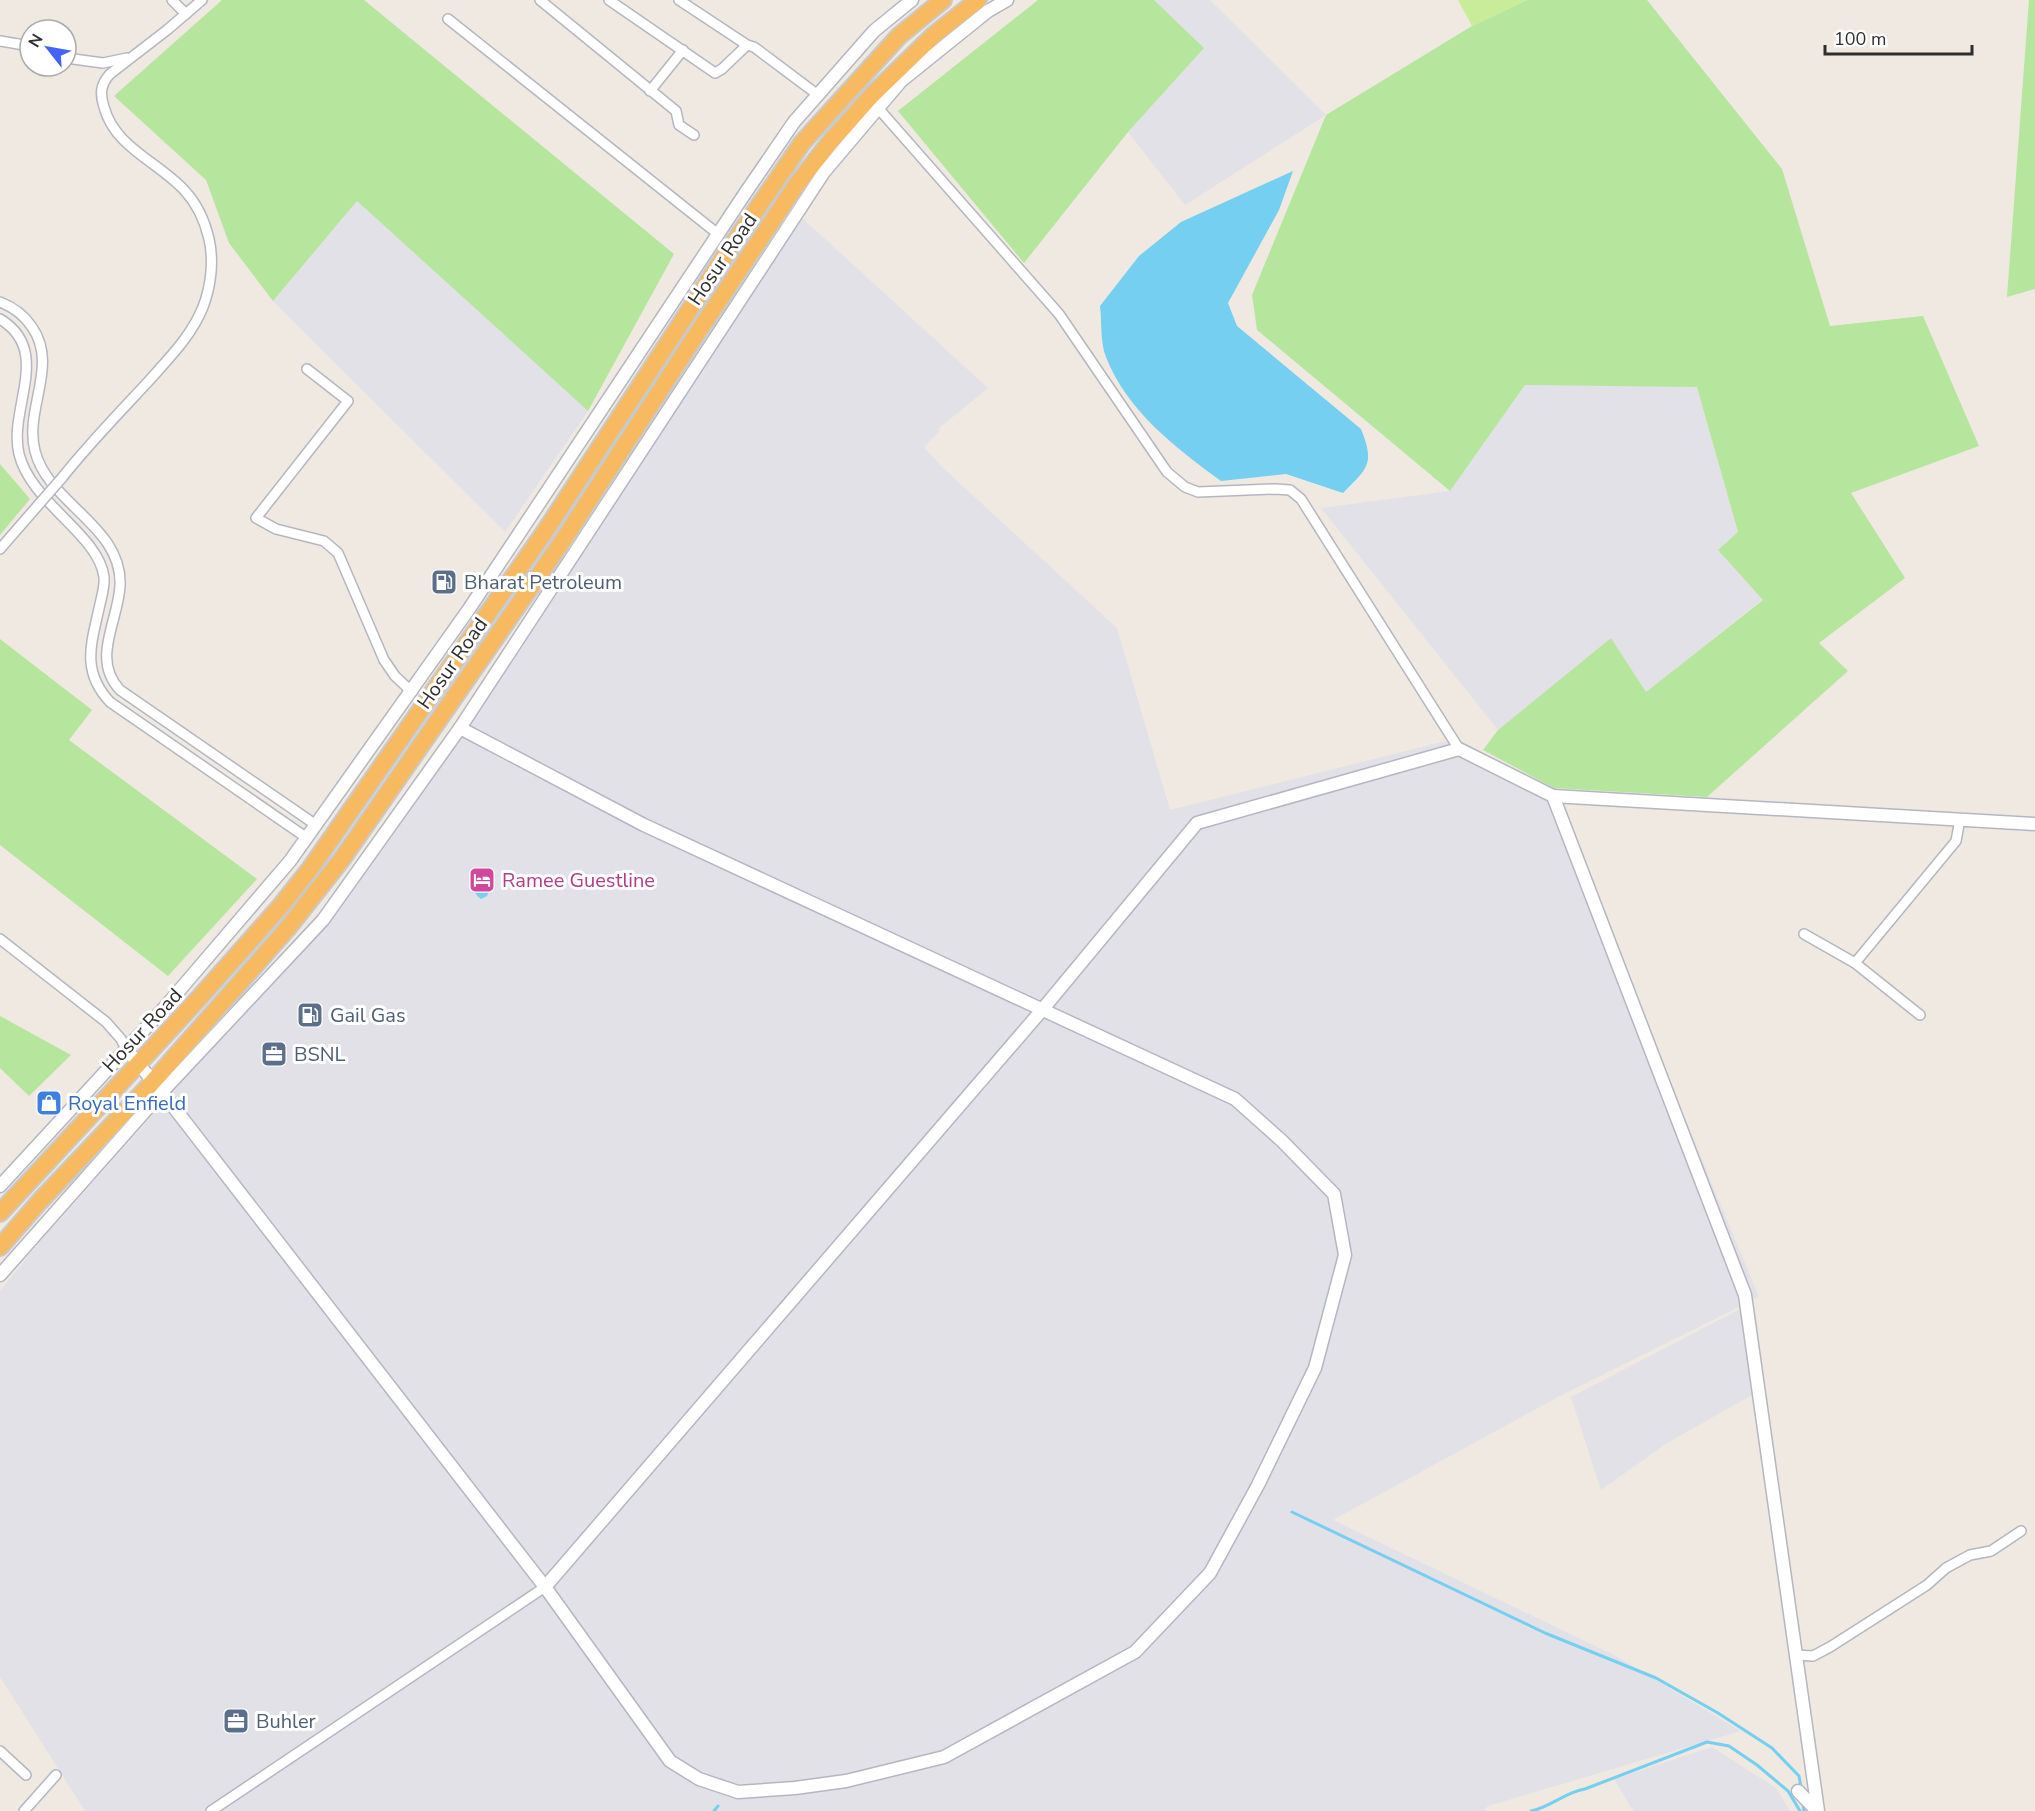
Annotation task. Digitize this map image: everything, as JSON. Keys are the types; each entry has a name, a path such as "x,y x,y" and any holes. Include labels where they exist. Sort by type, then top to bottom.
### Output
{"highway":[{"name":"Hosur Road","path":"0,1213 60,1146 139,1064 279,908 310,869 548,527 726,254 802,143 899,36 943,0"},
{"name":"Hosur Road","path":"0,1247 40,1201 158,1086 342,859 564,539 696,335 784,217 831,141 872,95 935,34 978,0"}],"street":[{"path":"172,0 186,14"},
{"path":"0,549 181,345 202,307 211,275 209,240 197,205 184,189 134,150 111,127 106,116 101,88 103,81 130,57 202,0"},
{"path":"540,0 676,111 680,125 694,135"},
{"path":"609,0 715,73 747,45"},
{"path":"679,0 747,45 754,47 818,94"},
{"path":"0,1186 166,1006 291,861 412,692 558,478 794,122 874,31 912,0"},
{"path":"0,1275 158,1086 322,920 460,728 784,217 901,81 988,11 1007,0"},
{"path":"448,19 718,234"},
{"path":"0,41 18,44"},
{"path":"650,91 683,50"},
{"path":"78,59 103,63 130,57"},
{"path":"878,108 1059,314 1167,472 1185,487 1198,492 1290,490 1301,499 1459,749 1553,796 2035,824"},
{"path":"0,302 24,317 36,333 42,352 43,372 32,434 38,461 50,481 105,539 118,565 119,595 106,654 107,667 112,679 120,690 316,825"},
{"path":"0,320 18,334 26,355 27,370 16,434 23,467 38,491 92,550 102,569 103,592 90,653 91,670 98,687 110,702 307,838"},
{"path":"307,369 348,401 256,518 276,528 324,542 338,553 384,660 412,692"},
{"path":"122,1053 139,1064 158,1086 545,1587 670,1761 699,1779 738,1792 795,1788 846,1781 944,1757 1135,1652 1210,1573 1258,1485 1315,1368 1345,1254 1334,1194 1282,1141 1235,1099 644,825 460,728"},
{"path":"211,1811 545,1587 1042,1010 1197,823 1459,749"},
{"path":"1553,796 1745,1295 1818,1811"},
{"path":"1855,963 1956,841 1960,819"},
{"path":"1804,934 1855,963 1920,1015"},
{"path":"0,939 106,1022 122,1039 122,1053"},
{"path":"1796,1655 1813,1656 1830,1647 1927,1585 1946,1569 1970,1555 1992,1551 2021,1531"},
{"path":"0,1752 26,1775"},
{"path":"24,1811 56,1775"},
{"path":"1802,1796 1818,1811"}],"shaded area":[{"path":"1154,0 1210,0 1326,115 1185,205 1128,132 1203,48"},
{"path":"357,201 588,411 505,532 273,301"},
{"path":"801,217 988,388 938,429 940,431 924,447 942,467 1117,628 1170,810 1446,741 1553,801 1759,1297 1556,1398 1333,1520 1616,1656 1741,1731 1488,1806 1484,1811 85,1811 0,1677 0,1291 32,1251 325,921"},
{"path":"1525,385 1697,386 1738,532 1718,550 1763,599 1646,692 1611,638 1498,730 1321,508 1450,491"},
{"path":"1742,1308 1759,1391 1667,1443 1601,1490 1571,1397"},
{"path":"1712,1747 1776,1788 1790,1811 1633,1811 1614,1779"}],"green space":[{"path":"222,0 364,0 674,254 588,411 357,201 273,301 229,243 206,180 114,96"},
{"path":"1038,0 1154,0 1204,48 1128,132 1024,263 898,111"},
{"path":"1458,0 1527,0 1472,26"},
{"path":"1527,0 1647,0 1782,169 1830,326 1923,316 1979,446 1851,493 1905,578 1819,643 1848,671 1707,797 1554,788 1483,750 1498,730 1611,638 1646,692 1763,600 1718,550 1738,532 1697,387 1525,385 1450,491 1257,330 1252,295 1326,115 1472,26"},
{"path":"2029,0 2035,0 2035,289 2007,297"},
{"path":"0,464 30,499 0,535"},
{"path":"0,639 92,710 69,740 257,879 168,976 0,845"},
{"path":"0,1016 71,1055 29,1096 0,1068"}],"water":[{"path":"1293,171 1279,210 1228,303 1237,326 1361,429 1368,450 1367,465 1343,493 1286,474 1221,481 1170,442 1126,395 1106,357 1103,345 1100,306 1139,256 1181,222"},
{"path":"481,867 489,876 490,888 487,896 481,899 475,894 472,875"}],"waterway":[{"path":"1292,1512 1545,1633 1656,1678 1718,1713 1772,1748 1799,1776 1801,1787"},
{"path":"1531,1811 1571,1793 1707,1742 1729,1746 1757,1765 1788,1791 1800,1811"},
{"path":"1803,1803 1804,1811"},
{"path":"714,1811 718,1806"}],"place":[{"name":"Bharat Petroleum","path":"444,582"},
{"name":"Ramee Guestline","path":"482,880"},
{"name":"Gail Gas","path":"310,1015"},
{"name":"BSNL","path":"274,1054"},
{"name":"Royal Enfield","path":"49,1103"},
{"name":"Buhler","path":"236,1721"}]}
